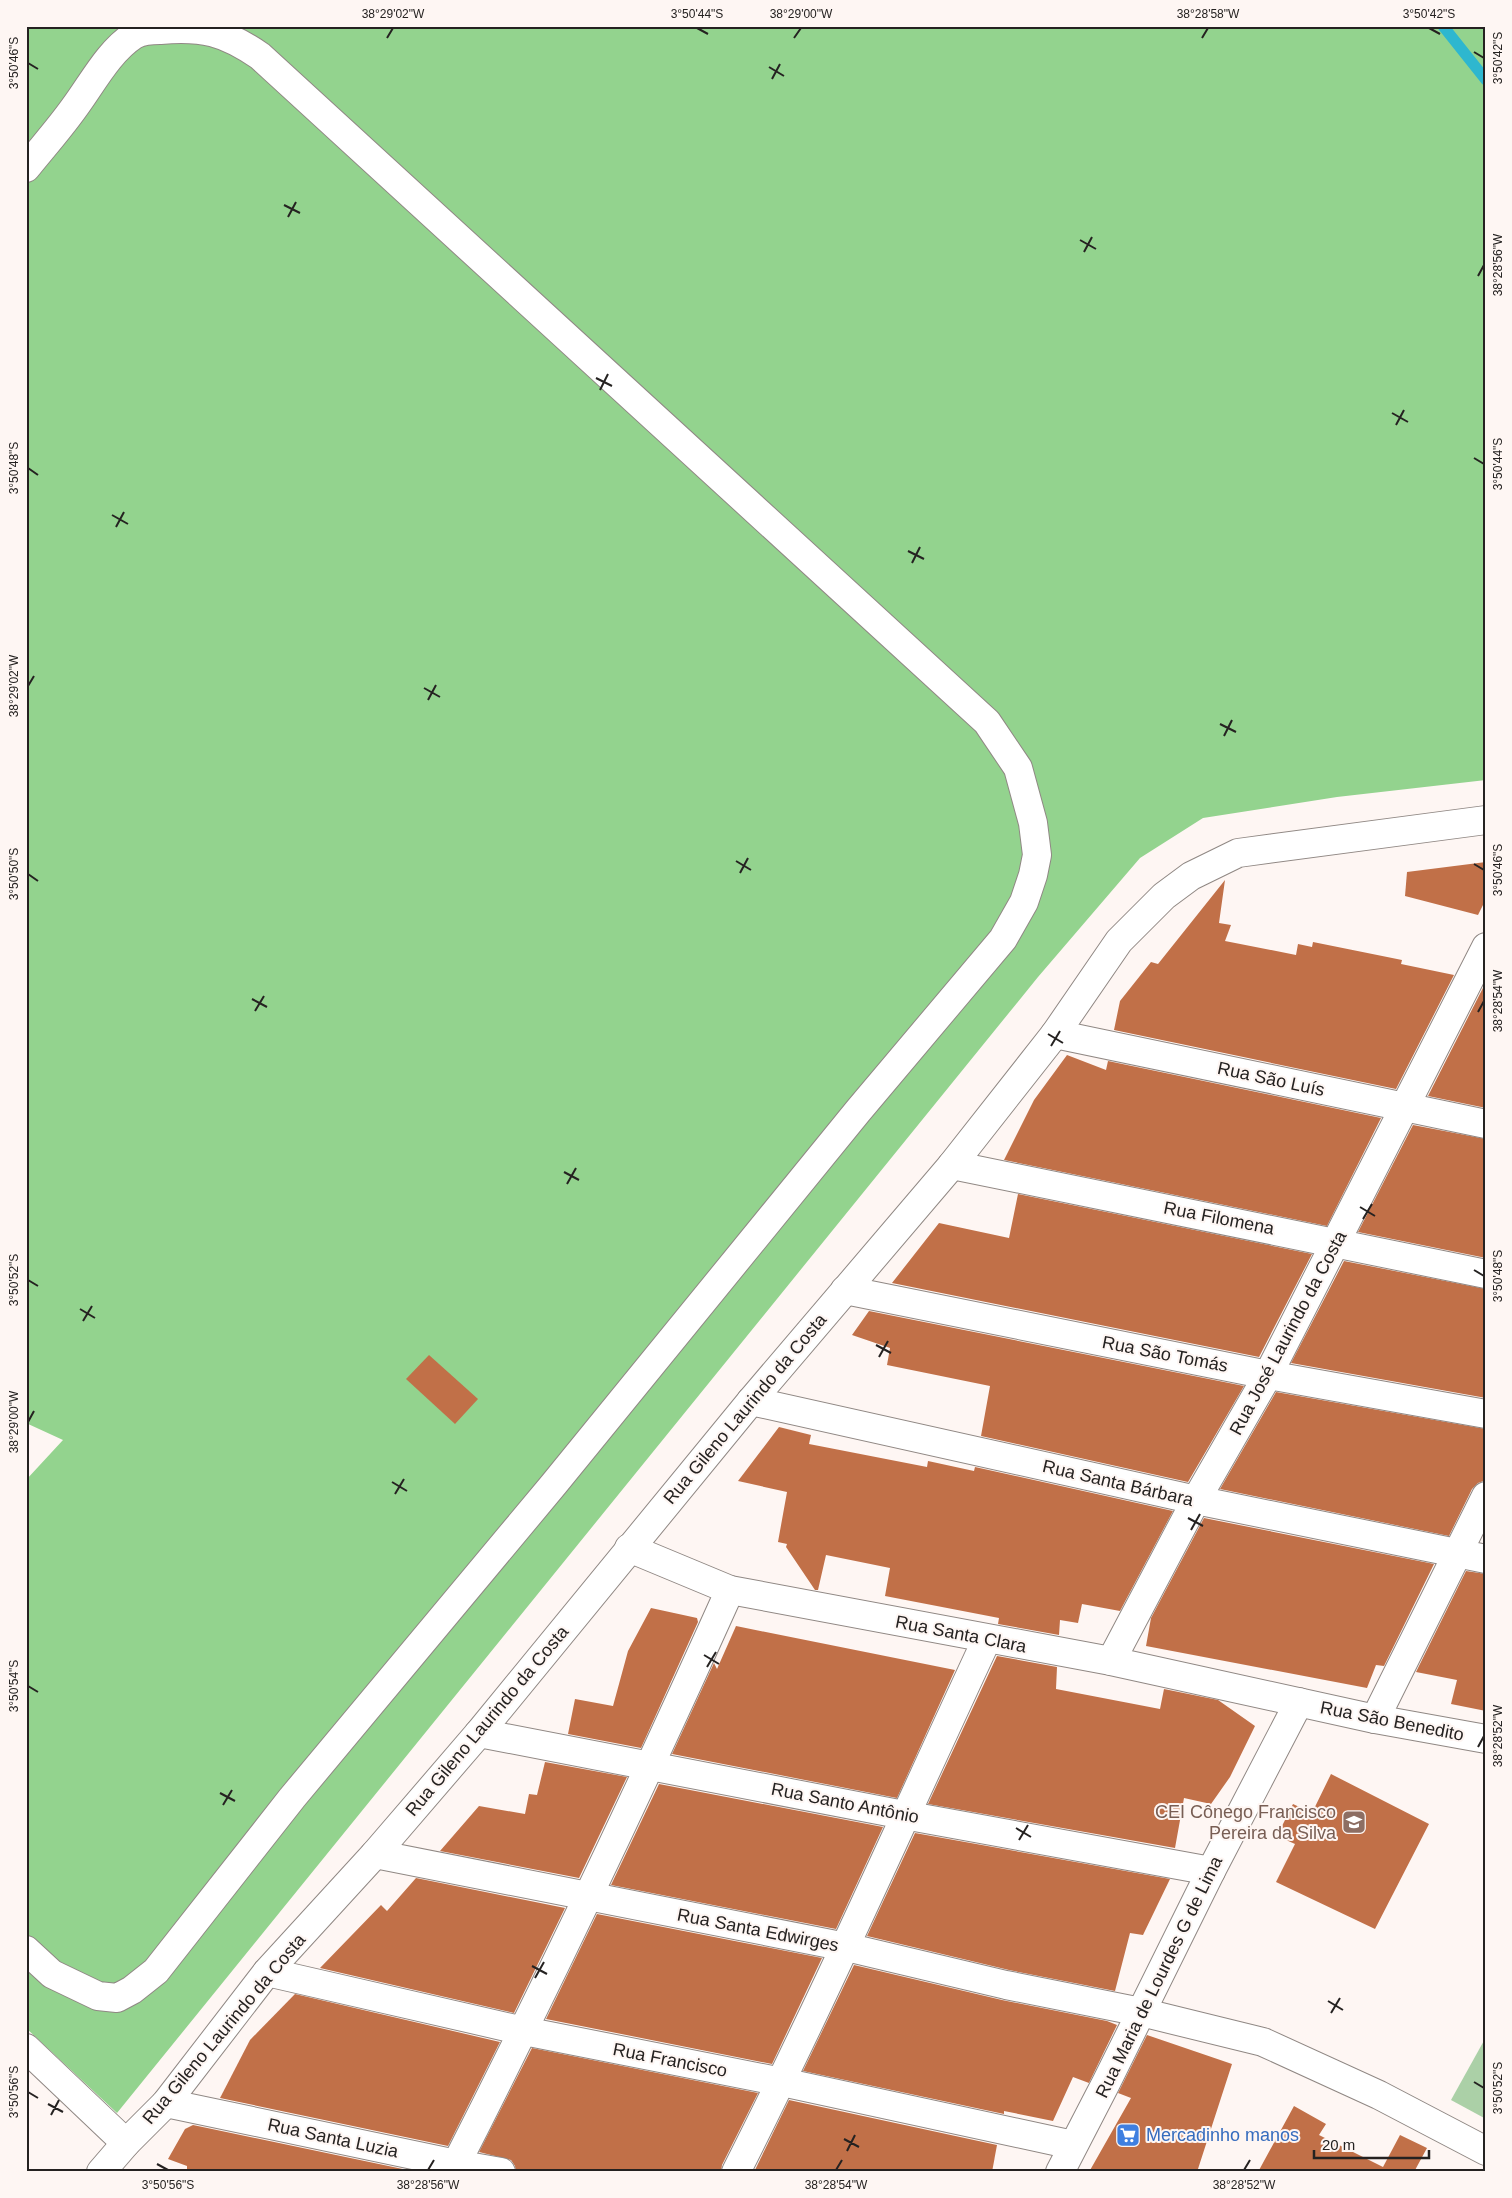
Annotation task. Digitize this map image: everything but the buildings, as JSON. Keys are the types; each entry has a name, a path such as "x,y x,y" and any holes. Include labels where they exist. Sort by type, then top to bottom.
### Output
{"street":[{"path":"26,168 74,109 106,64 123,44 137,34 187,27 215,33 238,41 260,56 421,202 987,722 1018,768 1033,823 1037,855 1024,902 1003,939 858,1111 554,1484 292,1798 156,1971 132,1990 117,1998 98,1996 52,1974 26,1950"},
{"name":"Rua Gileno Laurindo da Costa","path":"101,2172 126,2143 166,2103 267,1972 375,1854 479,1733 751,1401 952,1165 1055,1034 1120,941 1164,896 1191,876 1238,854 1486,820"},
{"name":"Rua José Laurindo da Costa","path":"1111,1661 1196,1500 1268,1375 1405,1108 1478,979 1486,947"},
{"name":"Rua São Luís","path":"1055,1034 1486,1124"},
{"name":"Rua Filomena","path":"952,1165 1337,1242 1486,1274"},
{"name":"Rua São Tomás","path":"845,1290 1268,1375 1486,1414"},
{"name":"Rua Santa Bárbara","path":"751,1401 1196,1500 1486,1559"},
{"path":"1375,1719 1486,1496"},
{"name":"Rua Santa Clara","path":"629,1548 730,1590 1111,1661 1299,1702"},
{"path":"454,2168 590,1897 730,1590"},
{"path":"736,2172 782,2082 846,1948 904,1815 987,1639"},
{"name":"Rua São Benedito","path":"1299,1702 1375,1719 1486,1739"},
{"name":"Rua Maria de Lourdes G de Lima","path":"1060,2172 1211,1871 1299,1702"},
{"name":"Rua Santo Antônio","path":"479,1733 904,1815 1211,1871"},
{"name":"Rua Santa Edwirges","path":"375,1854 846,1948 1006,1985 1141,2012 1263,2042 1379,2095 1486,2151"},
{"name":"Rua Francisco","path":"267,1972 524,2031 782,2082 1073,2144"},
{"path":"26,2048 126,2143"},
{"name":"Rua Santa Luzia","path":"166,2103 454,2168 501,2172"}],"green space":[{"path":"26,26 1486,26 1486,780 1337,797 1203,818 1140,858 1038,977 117,2113 26,2028 26,1480 63,1440 26,1423"},
{"path":"1486,2037 1486,2119 1451,2100"}],"waterway":[{"path":"1443,26 1486,80"}],"place":[{"name":"CEI Cônego Francisco Pereira da Silva","path":"1354,1822"},
{"name":"Mercadinho manos","path":"1128,2135"}]}
